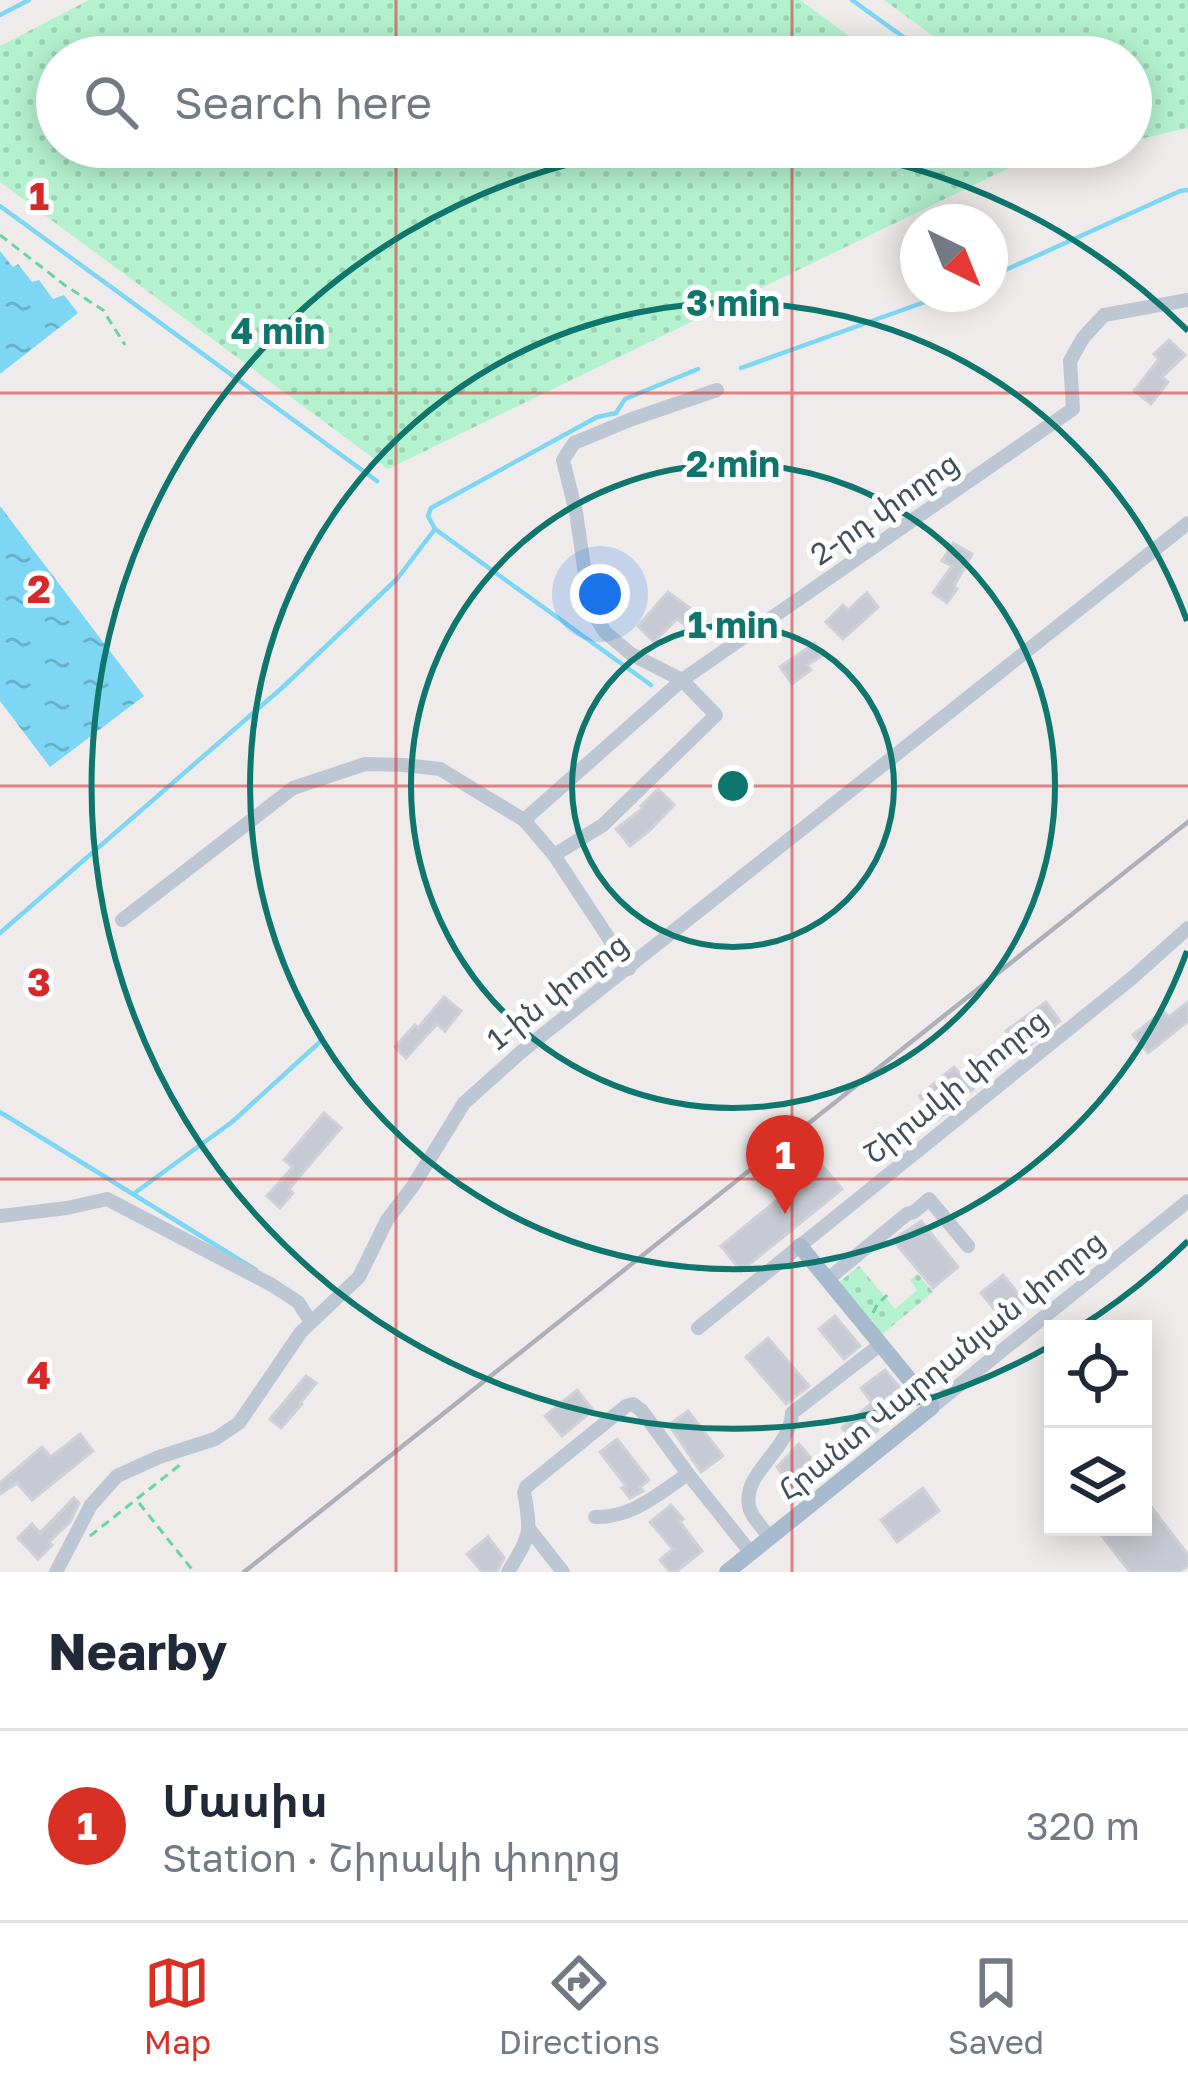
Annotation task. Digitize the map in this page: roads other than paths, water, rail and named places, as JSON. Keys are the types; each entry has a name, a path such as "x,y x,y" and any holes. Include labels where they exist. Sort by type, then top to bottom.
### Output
{"main road":[{"path":"800,1246 932,1407"},
{"name":"Հրանտ Վարդանյան փողոց","path":"728,1572 932,1407"}],"street":[{"name":"2-րդ փողոց","path":"524,820 682,680 1073,410 1070,361 1104,315 1188,300"},
{"path":"554,855 603,826 716,716 682,680 631,654 605,632 590,608 563,460 574,443 718,390"},
{"name":"1-ին փողոց","path":"56,1572 91,1505 117,1476 215,1439 239,1423 301,1332 359,1277 387,1220 464,1103 521,1052 1188,523"},
{"path":"122,920 293,788 365,764 440,769 524,820 554,855 629,969"},
{"name":"Շիրակի փողոց","path":"698,1328 1188,928"},
{"path":"0,1216 107,1199 272,1285 298,1302 310,1322"},
{"path":"827,1280 929,1199 968,1246"},
{"name":"Հրանտ Վարդանյան փողոց","path":"932,1407 1188,1201"},
{"path":"770,1538 748,1510 748,1493 766,1459 783,1443 792,1413 876,1339"},
{"path":"508,1572 530,1530 526,1487 632,1404 751,1553"},
{"path":"595,1517 635,1510 688,1474"},
{"path":"530,1530 563,1572"}],"water":[{"path":"0,251 32,282 39,280 53,299 64,295 78,313 0,374"},
{"path":"0,506 144,696 50,767 0,701"}],"waterway":[{"path":"0,15 29,0"},
{"path":"852,0 902,36"},
{"path":"1008,269 1188,190"},
{"path":"0,206 377,481"},
{"path":"741,368 900,311"},
{"path":"651,685 435,529 428,516 431,508 597,417 616,413 625,399 698,369"},
{"path":"0,933 283,687 397,579 435,529"},
{"path":"136,1192 232,1122 322,1040"},
{"path":"0,1112 256,1270"}],"railway":[{"path":"244,1572 1188,822"}],"place":[{"name":"Մասիս","path":"785,1214"}]}
